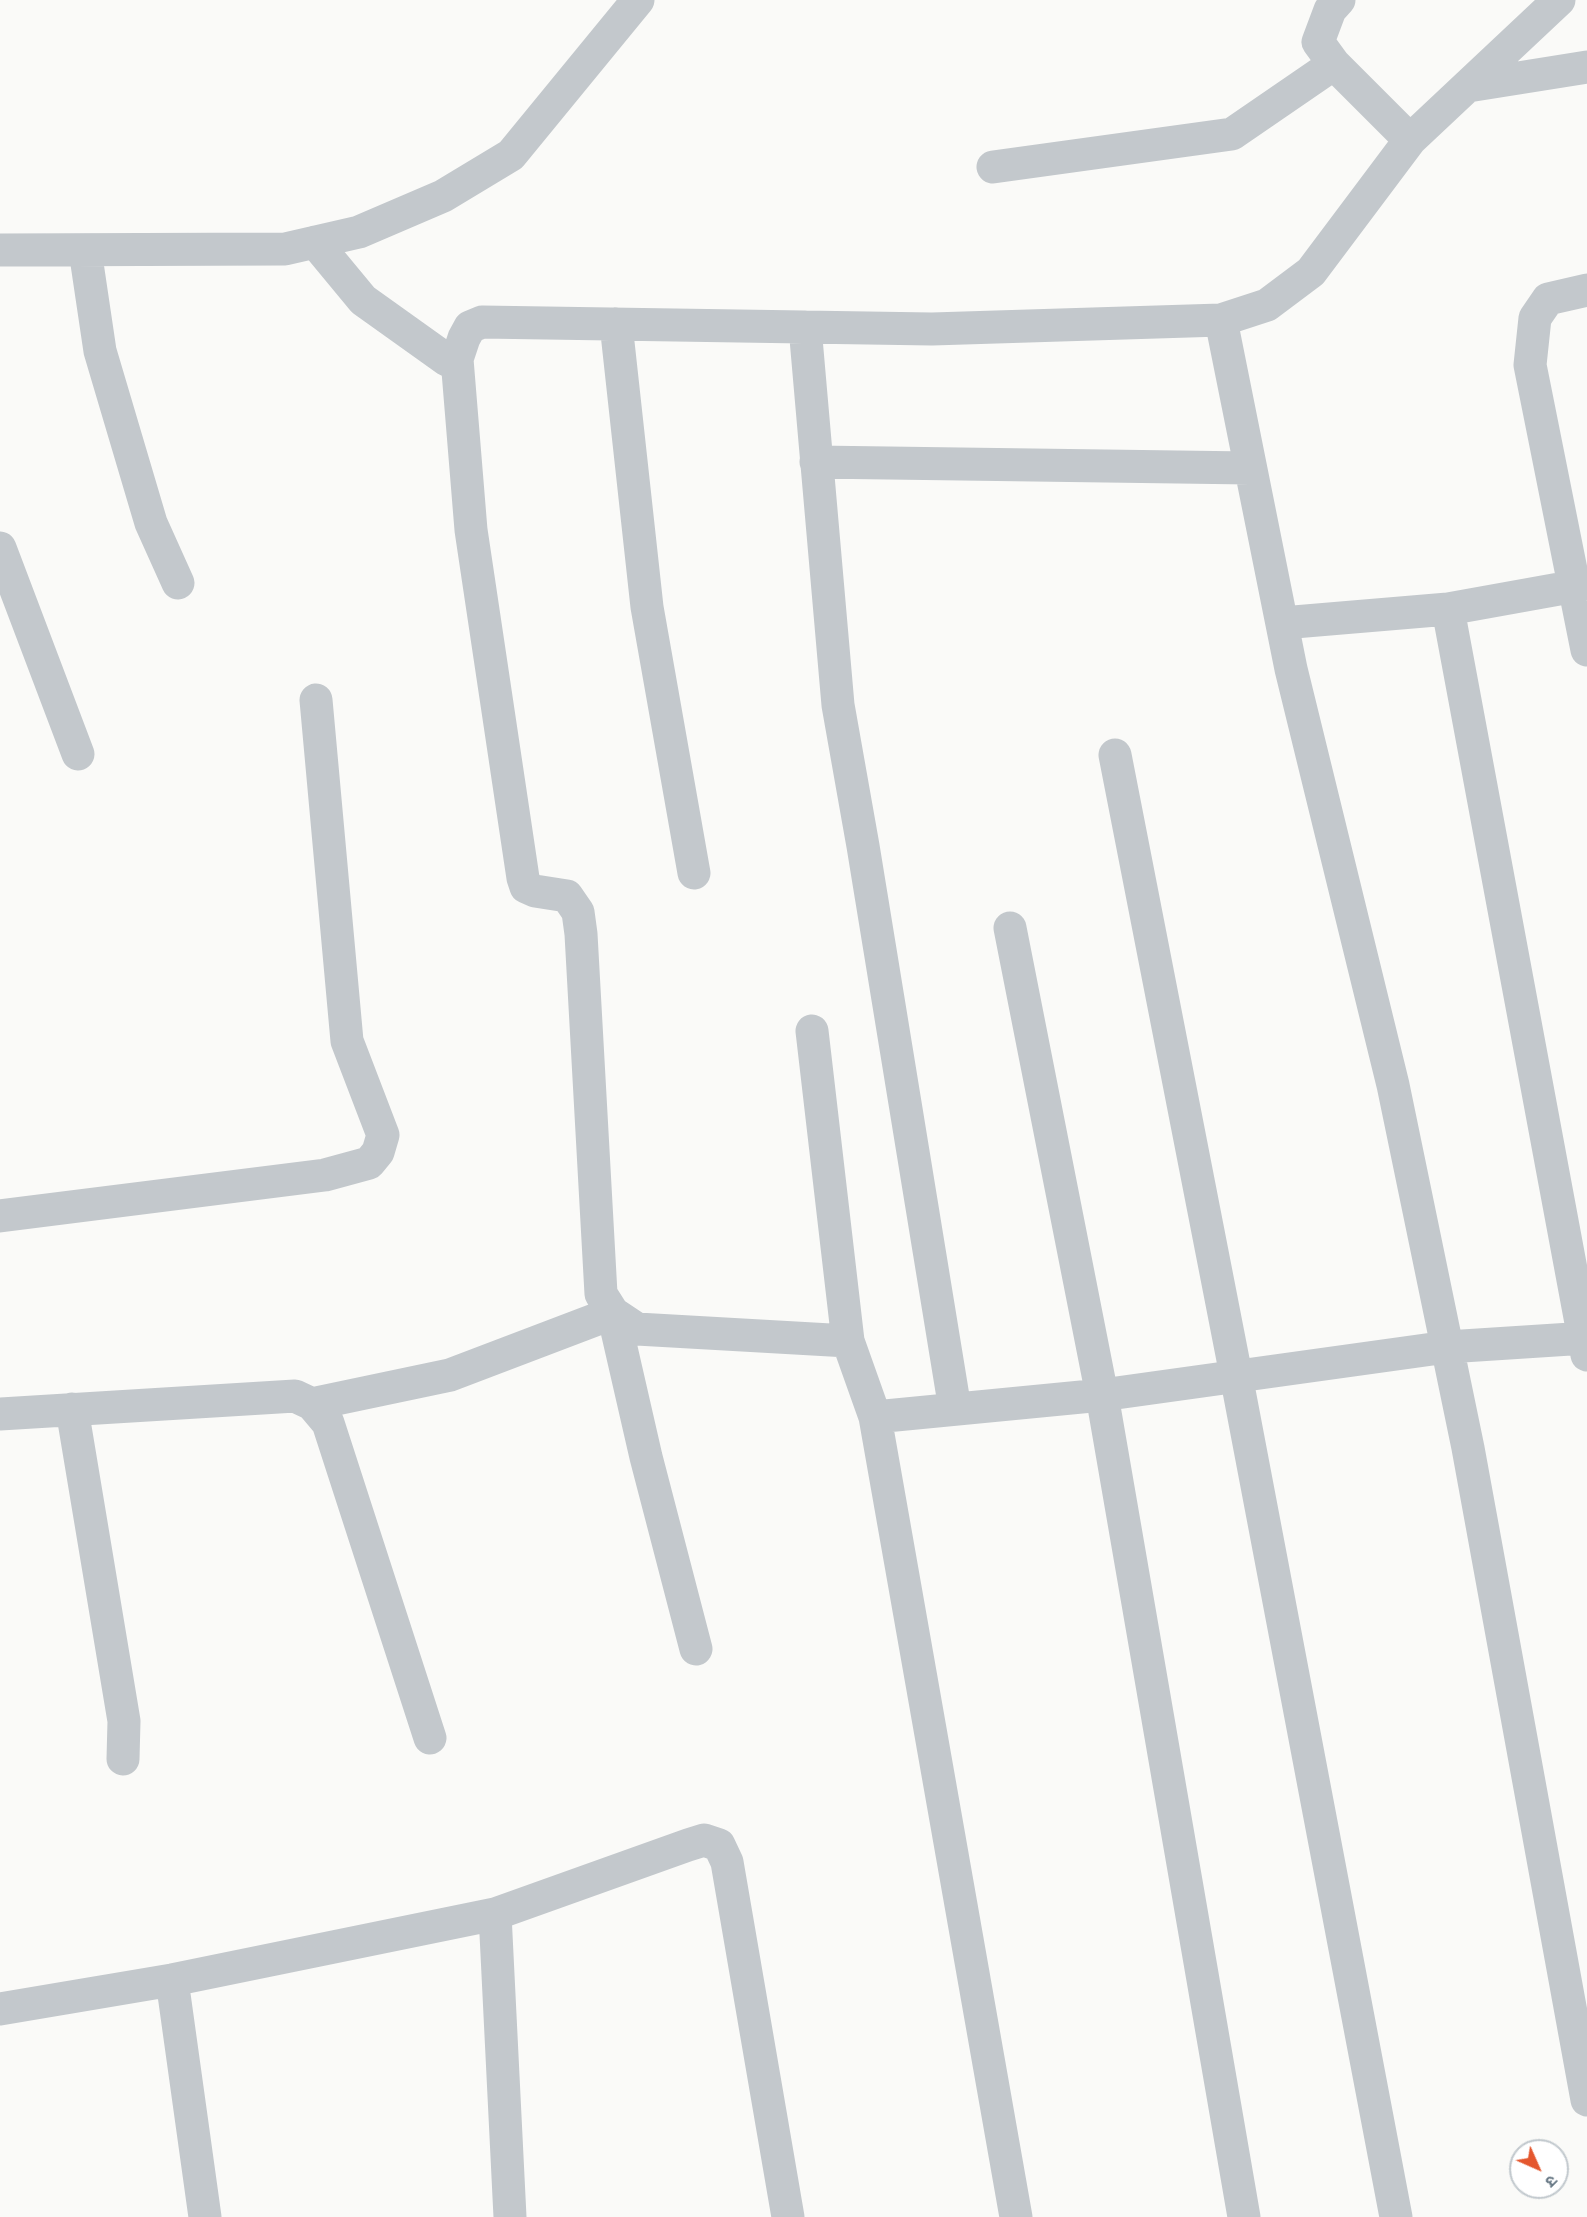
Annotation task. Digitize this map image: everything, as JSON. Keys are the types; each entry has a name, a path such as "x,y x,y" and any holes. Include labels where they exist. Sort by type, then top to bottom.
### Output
{"street":[{"path":"0,250 285,249 358,232 443,196 511,155 638,0"},
{"path":"1339,0 1330,10 1318,42 1334,64 1410,141"},
{"path":"696,1650 646,1457 613,1313 602,1294 578,912 567,896 526,887 522,878 471,530 458,359 464,338 470,327 482,322 932,329 1221,320 1267,305 1311,272 1410,141 1559,0"},
{"path":"993,167 1232,134 1334,64"},
{"path":"1468,86 1587,67"},
{"path":"315,242 363,300 447,360 458,359"},
{"path":"85,250 100,351 151,523 178,583"},
{"path":"1587,290 1548,299 1535,318 1530,365 1581,585 1587,650"},
{"path":"1221,320 1291,669 1393,1085 1447,1347 1587,2100"},
{"path":"616,324 647,608 694,873"},
{"path":"805,327 838,705 955,1409"},
{"path":"816,462 1250,468"},
{"path":"0,548 78,754"},
{"path":"1282,623 1448,609 1581,585"},
{"path":"875,1417 1102,1395 1236,1374 1447,1347 1586,1343 1448,609"},
{"path":"0,1216 325,1175 369,1163 378,1152 383,1135 347,1041 316,700"},
{"path":"1115,754 1236,1374 1396,2217"},
{"path":"1010,928 1102,1395 1244,2217"},
{"path":"812,1031 848,1341 875,1417 1016,2217"},
{"path":"613,1313 637,1329 848,1341"},
{"path":"312,1404 450,1375 613,1313"},
{"path":"0,1414 295,1396 312,1404 328,1422 430,1738"},
{"path":"72,1409 124,1721 123,1760"},
{"path":"0,2009 172,1980 495,1914 704,1840 719,1845 728,1862 788,2217"},
{"path":"495,1914 510,2217"},
{"path":"172,1980 205,2217"}]}
